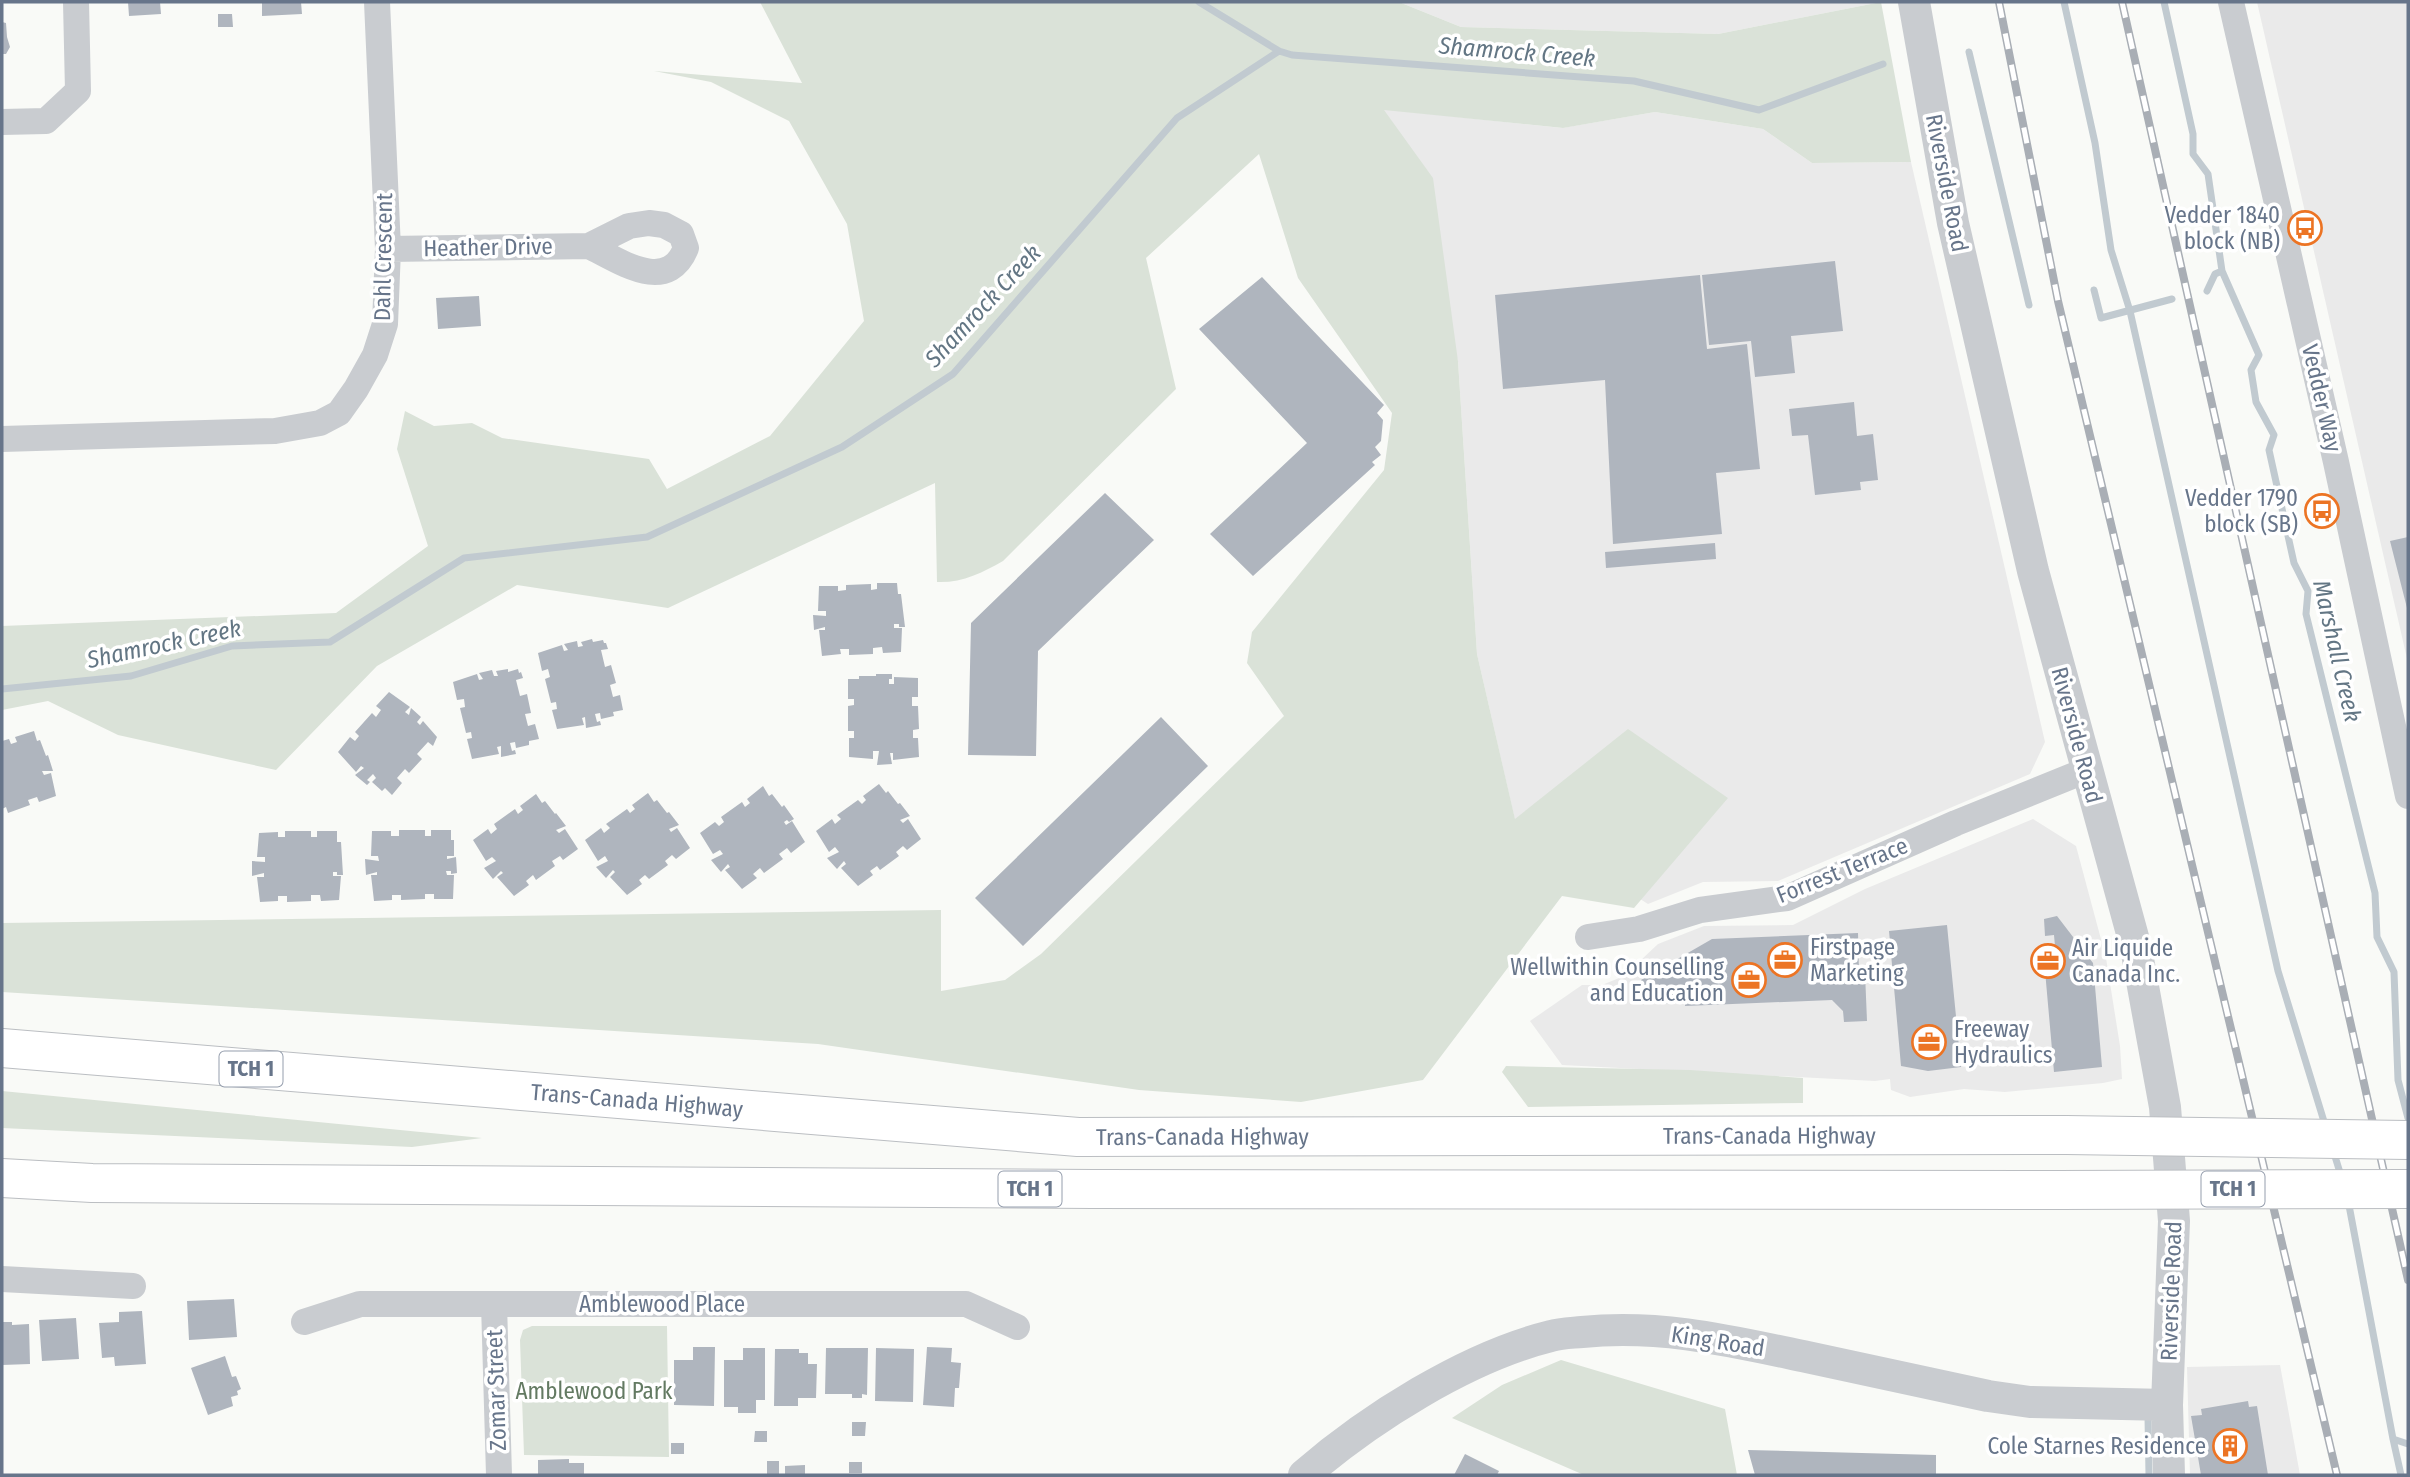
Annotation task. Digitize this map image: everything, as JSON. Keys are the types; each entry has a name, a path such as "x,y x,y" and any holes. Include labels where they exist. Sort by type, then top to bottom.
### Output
{"highway":[{"name":"Trans-Canada Highway","path":"2,1048 1078,1137 2066,1135 2408,1140"},
{"name":"TCH 1","path":"2,1178 120,1183 1094,1189 2408,1189"}],"street":[{"path":"2,122 46,121 78,91 76,2"},
{"name":"Dahl Crescent","path":"2,439 275,431 320,423 339,413 356,390 375,355 385,324 388,249 377,2"},
{"name":"Riverside Road","path":"1914,2 1956,236 2033,571 2136,948 2165,1107 2174,1221 2167,1405 2169,1475"},
{"name":"Vedder Way","path":"2231,2 2336,462 2408,796"},
{"name":"Heather Drive","path":"388,249 589,246"},
{"name":"Forrest Terrace","path":"1588,937 1639,929 1700,910 1787,898 2030,791 2087,770"},
{"path":"2,1279 133,1286"},
{"name":"Amblewood Place","path":"304,1321 360,1304 966,1304 1017,1327"},
{"name":"Zomar Street","path":"494,1304 499,1475"},
{"name":"King Road","path":"1304,1475 1329,1453 1381,1417 1433,1385 1490,1358 1551,1336 1616,1329 1700,1334 1988,1396 2030,1402 2167,1405"}],"shaded area":[{"path":"1399,2 1881,2 1718,34 1461,27"},
{"path":"2257,2 2408,2 2408,663"},
{"path":"1383,109 1562,128 1655,112 1763,129 1812,163 1911,162 2045,742 2030,774 1778,881 1703,882 1648,904 1515,820 1477,654 1458,361"},
{"path":"2033,819 2076,846 2106,958 2120,1046 2122,1079 2005,1092 1964,1089 1910,1097 1891,1090 1890,1079 1875,1081 1562,1065 1530,1021 1582,985 1602,985 1624,976 1658,944 1704,926 1793,925 1865,889"},
{"path":"2280,1365 2300,1475 2190,1475 2187,1367"}],"green space":[{"path":"760,2 1399,2 1461,27 1718,34 1881,2 1911,162 1812,163 1763,129 1655,112 1563,128 1384,110 1433,178 1458,361 1477,654 1515,819 1628,729 1728,798 1634,908 1562,896 1423,1080 1301,1102 1139,1090 818,1044 2,992 2,923 941,910 941,991 1005,980 1041,954 1284,716 1247,663 1252,632 1384,470 1392,413 1298,278 1259,154 1146,258 1176,389 1003,561 979,573 955,581 937,582 935,483 668,608 517,585 377,666 276,770 118,735 48,701 2,710 2,626 336,613 428,546 397,449 405,411 434,426 472,423 502,438 649,459 667,489 770,436 864,321 847,224 789,121 711,82 654,71 802,83"},
{"path":"1506,1066 1690,1070 1803,1078 1803,1103 1528,1107 1502,1072"},
{"path":"2,1091 482,1138 412,1147 2,1128"},
{"name":"Amblewood Park","path":"532,1326 667,1326 669,1457 524,1455 520,1340 523,1330"},
{"path":"1561,1360 1725,1409 1737,1475 1584,1475 1452,1418 1502,1385"}],"building":[{"path":"128,2 160,2 161,14 129,16"},
{"path":"262,2 301,2 302,14 262,16"},
{"path":"218,14 232,14 233,27 218,27"},
{"path":"2,22 6,23 10,47 6,54 2,54"},
{"path":"1835,261 1843,331 1791,336 1795,373 1755,377 1751,341 1709,345 1702,275"},
{"path":"1700,275 1707,349 1747,344 1760,469 1716,473 1722,534 1613,544 1605,380 1503,389 1495,295"},
{"path":"1262,277 1384,405 1377,413 1383,420 1381,441 1375,447 1381,455 1372,462 1375,465 1253,576 1210,534 1307,443 1199,329"},
{"path":"479,296 481,326 438,329 436,298"},
{"path":"1854,402 1857,436 1873,434 1878,480 1860,482 1861,490 1815,495 1808,435 1792,436 1789,409"},
{"path":"1105,493 1154,540 1038,651 1036,756 968,755 971,623"},
{"path":"2408,537 2408,608 2407,608 2390,541"},
{"path":"1715,543 1716,559 1606,568 1605,552"},
{"path":"877,583 897,583 898,594 901,594 905,627 894,624 894,628 902,628 901,652 883,653 882,647 873,648 873,654 849,655 849,649 840,649 841,654 822,656 819,630 825,630 825,627 814,630 813,615 826,616 826,611 818,611 819,586 838,586 838,591 846,590 846,585 871,584 871,590 877,589"},
{"path":"592,639 593,642 603,640 606,643 608,649 601,650 605,667 611,665 616,683 610,685 613,697 620,695 623,710 613,712 614,716 601,719 600,713 595,714 601,725 586,728 585,717 582,718 584,725 557,729 552,710 557,709 556,702 551,703 545,679 550,677 548,669 542,671 538,653 562,645 564,651 568,650 564,644 577,641 578,647 583,646 581,642"},
{"path":"508,669 508,672 518,669 519,673 521,672 523,678 516,680 520,696 527,694 531,713 525,714 528,726 535,724 539,739 516,748 515,742 510,743 516,754 501,757 501,746 497,747 499,754 472,759 467,739 472,738 471,732 466,733 460,708 465,707 464,699 457,700 453,682 477,674 479,680 483,679 479,673 492,670 494,676 498,676 496,671"},
{"path":"892,674 889,684 894,684 894,677 918,678 918,697 912,697 912,706 918,706 919,729 913,730 913,738 918,738 919,757 893,760 893,753 890,753 892,764 877,765 879,751 873,751 873,759 849,757 849,738 854,738 854,731 848,731 848,706 854,705 854,699 848,699 848,679"},
{"path":"389,692 410,707 405,712 409,715 411,708 421,717 417,722 420,725 423,721 437,737 433,746 428,742 417,754 422,759 409,773 405,769 397,778 402,783 392,795 372,782 376,778 373,774 367,780 370,782 367,785 355,775 364,768 361,766 356,772 338,752 350,737 355,741 359,736 355,732 372,713 376,717 381,710 376,706"},
{"path":"1161,717 1208,766 1023,946 975,898"},
{"path":"34,731 37,741 40,740 46,756 48,755 53,771 42,771 44,775 51,773 56,796 39,802 37,797 28,800 30,805 8,813 6,807 2,809 2,741 9,739 11,744 17,742 15,737"},
{"path":"879,784 910,816 900,820 903,823 908,819 921,839 907,850 903,846 896,852 899,856 880,870 877,866 870,871 873,875 858,886 841,868 846,864 844,861 837,869 827,858 839,852 835,847 829,852 816,831 832,819 835,824 841,819 837,815 858,800 862,804 866,800 863,796"},
{"path":"763,786 769,796 772,794 782,807 784,805 794,819 784,822 786,825 792,821 805,842 791,853 787,848 779,854 783,859 764,873 760,868 753,874 757,878 742,889 725,870 730,867 728,864 721,872 711,860 723,854 720,850 713,854 700,833 715,822 719,826 724,822 721,817 742,802 745,807 750,803 747,799"},
{"path":"648,793 679,825 669,829 671,832 677,828 690,848 676,859 672,855 665,861 668,865 649,879 645,875 639,880 642,884 627,895 610,877 615,872 613,870 606,878 596,867 608,861 605,856 598,861 585,840 601,828 604,833 610,828 606,824 627,809 630,813 635,809 632,805"},
{"path":"536,794 566,826 556,830 559,833 565,829 578,849 563,860 560,856 552,861 555,866 536,880 533,875 526,881 529,885 514,896 497,877 503,873 501,871 493,879 484,868 496,861 492,857 486,861 473,840 488,829 491,834 497,829 494,824 515,809 518,814 523,810 520,806"},
{"path":"399,830 425,830 425,836 431,836 431,830 451,830 454,856 447,856 447,859 456,857 457,873 446,871 447,875 454,875 453,899 434,899 434,894 425,894 425,899 401,900 401,895 392,895 392,900 374,901 371,875 377,875 377,872 366,875 365,859 379,861 378,856 371,856 372,831 391,831 391,836 399,836"},
{"path":"285,831 311,831 311,837 317,837 317,831 337,831 337,842 341,842 343,875 333,872 333,876 341,876 339,900 321,901 320,895 311,895 311,901 287,902 287,896 278,896 278,901 260,902 257,877 264,877 264,873 252,876 252,861 265,862 265,857 257,857 259,833 278,832 278,837 285,837"},
{"path":"2057,916 2093,963 2102,1067 2054,1072 2043,948 2055,946 2054,935 2045,936 2044,919"},
{"path":"1947,925 1961,1067 1928,1071 1901,1066 1889,931"},
{"path":"1858,933 1859,973 1865,973 1867,1021 1844,1022 1843,1011 1832,1000 1685,1006 1685,1002 1658,1004 1644,997 1641,980 1712,939"},
{"path":"234,1299 237,1337 189,1340 187,1301"},
{"path":"142,1311 146,1364 115,1366 114,1357 102,1358 99,1323 119,1322 119,1312"},
{"path":"76,1318 79,1359 42,1361 39,1320"},
{"path":"2,1322 12,1322 12,1325 29,1324 30,1364 2,1365"},
{"path":"693,1347 715,1347 714,1406 674,1405 674,1360 693,1360"},
{"path":"927,1347 952,1348 951,1362 961,1363 954,1407 923,1405"},
{"path":"743,1348 765,1348 765,1400 756,1400 756,1413 738,1413 738,1407 724,1407 724,1360 743,1360"},
{"path":"826,1348 868,1348 867,1395 852,1398 852,1394 825,1394"},
{"path":"876,1348 914,1349 913,1402 875,1401"},
{"path":"775,1349 799,1349 799,1353 808,1353 808,1364 817,1364 816,1398 798,1398 798,1406 774,1406"},
{"path":"225,1356 232,1377 236,1376 241,1389 237,1391 238,1395 231,1397 233,1406 208,1415 191,1368"},
{"name":"Cole Starnes Residence","path":"2248,1401 2249,1407 2257,1406 2268,1475 2201,1475 2191,1416 2202,1415 2201,1409"},
{"path":"852,1422 866,1422 865,1436 852,1436"},
{"path":"755,1431 767,1431 767,1442 754,1442"},
{"path":"671,1443 684,1443 684,1454 671,1454"},
{"path":"1748,1450 1936,1455 1936,1475 1755,1475"},
{"path":"1465,1454 1499,1471 1497,1475 1454,1475"},
{"path":"569,1459 569,1463 584,1463 584,1475 538,1475 538,1460"},
{"path":"767,1461 779,1461 779,1475 767,1475"},
{"path":"849,1462 862,1462 862,1473 849,1473"},
{"path":"805,1465 805,1475 785,1475 785,1466"}],"waterway":[{"name":"Shamrock Creek","path":"1199,2 1279,51 1292,55 1634,81 1759,110 1883,64"},
{"path":"2064,2 2095,143 2111,250 2130,311 2278,971 2326,1128"},
{"name":"Marshall Creek","path":"2164,2 2193,134 2193,154 2208,174 2222,271 2259,355 2251,370 2256,402 2274,435 2269,450 2294,563 2308,591 2306,614 2375,893 2377,937 2394,972 2398,1080 2408,1118"},
{"name":"Shamrock Creek","path":"2,689 131,676 232,646 330,642 464,558 647,537 842,447 953,374 1177,118 1279,51"},
{"path":"1969,52 2029,305"},
{"path":"2207,291 2215,274 2222,271"},
{"path":"2094,290 2101,318 2172,299"},
{"path":"2333,1150 2342,1179"},
{"path":"2348,1200 2393,1439 2408,1444"},
{"path":"2148,1417 2149,1475"},
{"path":"2393,1439 2401,1475"}],"railway":[{"path":"1999,2 2058,301 2337,1475"},
{"path":"2122,2 2408,1280"}],"place":[{"name":"Vedder 1840 block (NB)","path":"2305,228"},
{"name":"Vedder 1790 block (SB)","path":"2322,511"},
{"name":"Firstpage Marketing","path":"1785,960"},
{"name":"Air Liquide Canada Inc.","path":"2048,961"},
{"name":"Wellwithin Counselling and Education","path":"1749,980"},
{"name":"Freeway Hydraulics","path":"1929,1042"},
{"name":"Cole Starnes Residence","path":"2230,1446"}]}
